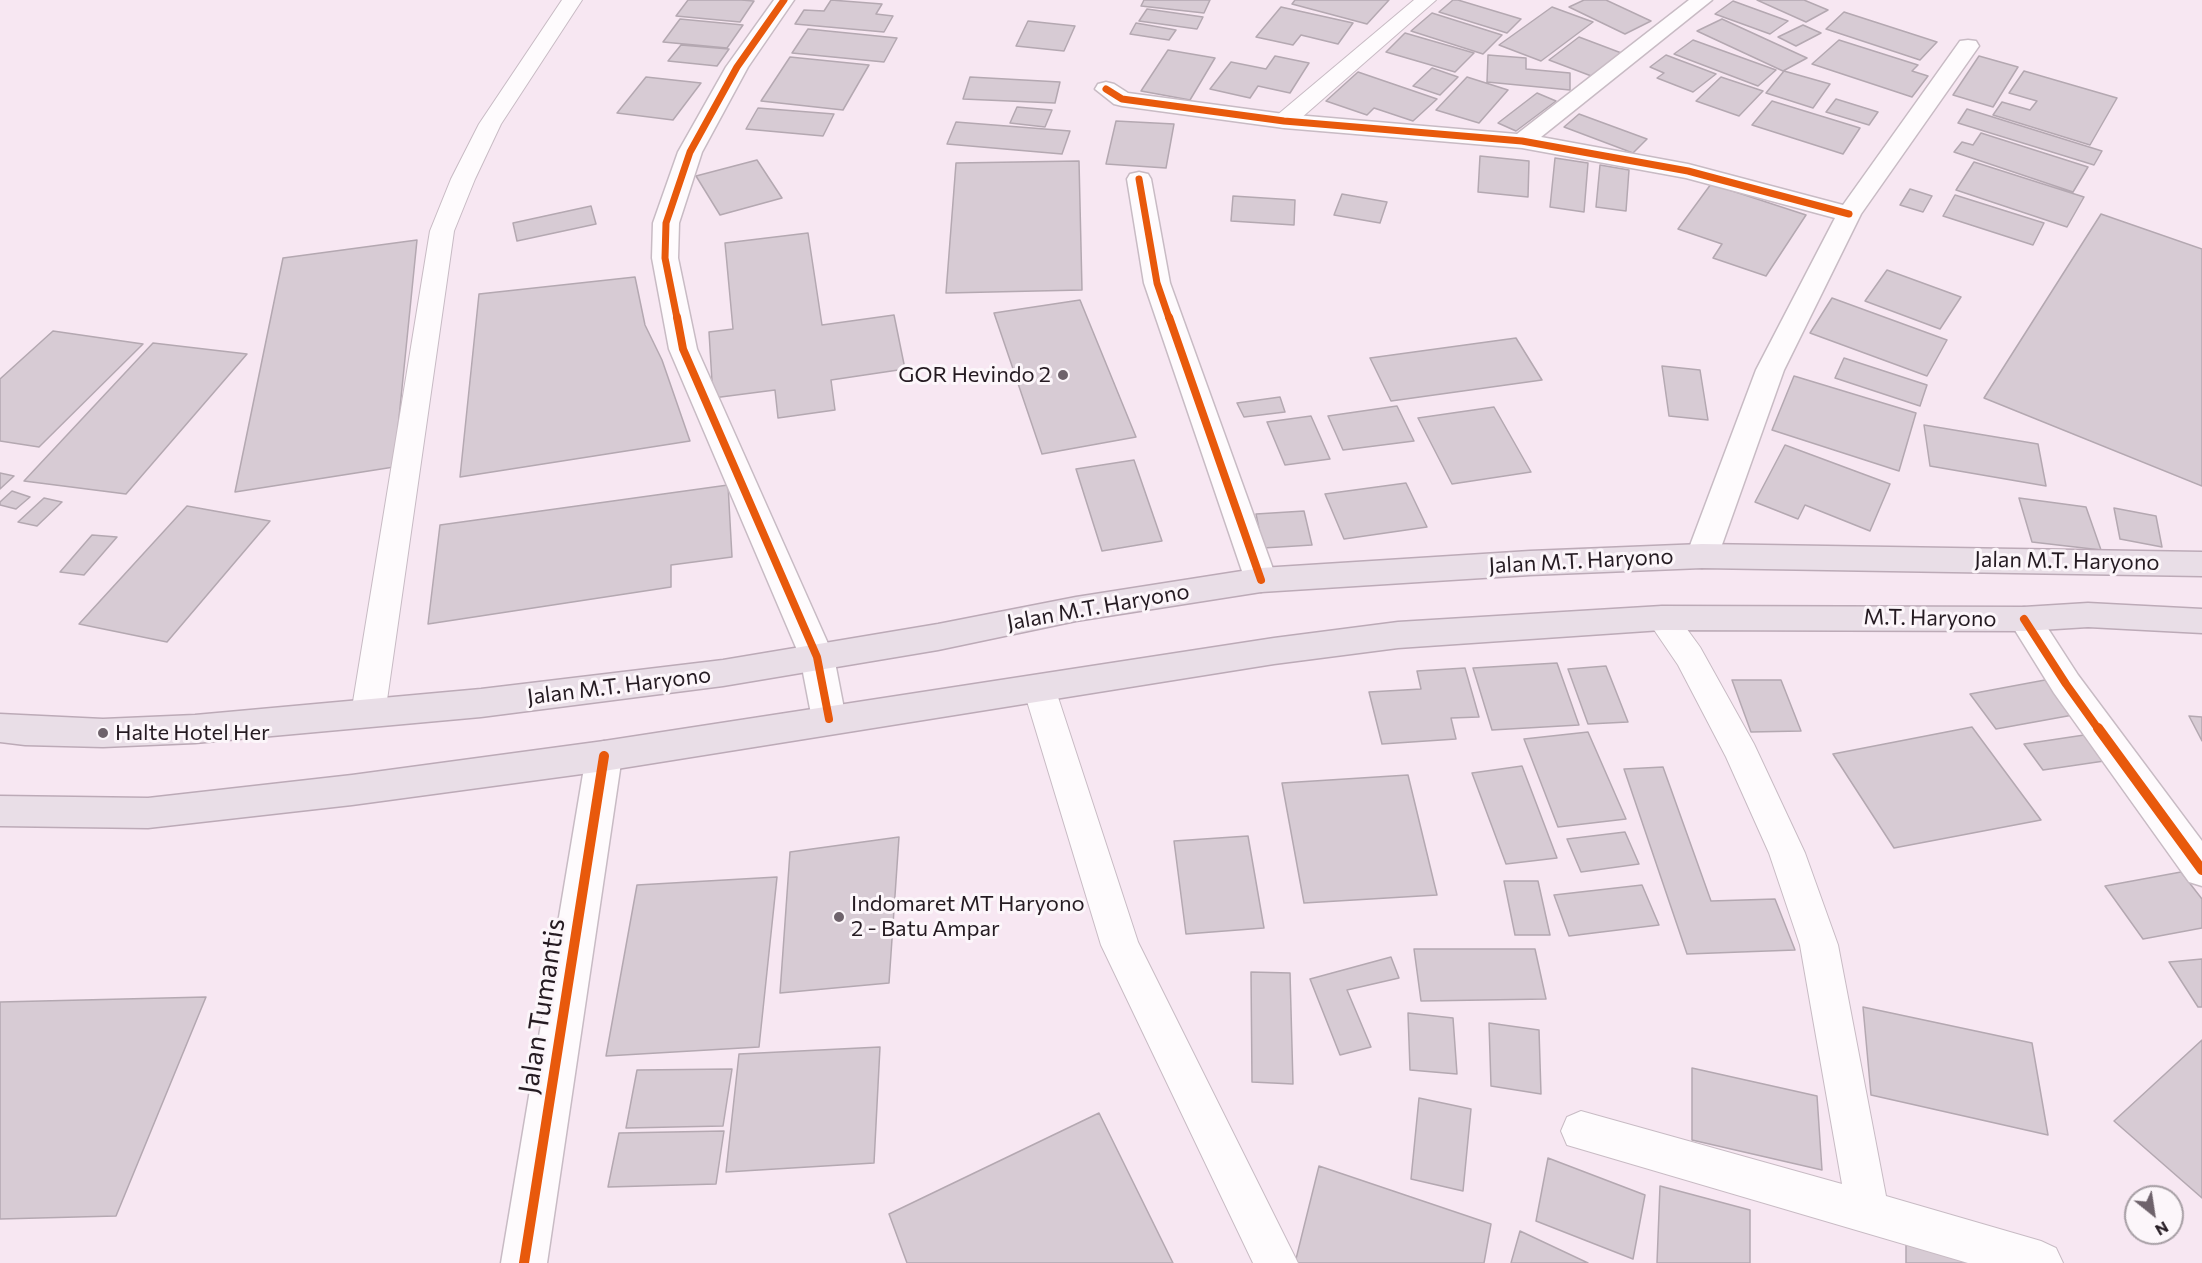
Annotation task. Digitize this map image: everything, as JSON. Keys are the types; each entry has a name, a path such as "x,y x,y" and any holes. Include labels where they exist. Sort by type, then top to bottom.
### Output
{"highway":[{"name":"Jalan M.T. Haryono","path":"0,728 103,733 195,729 368,714 607,688 723,673 938,637 1076,609 1261,580 1530,562 1701,556 2202,564"},
{"name":"M.T. Haryono","path":"1662,618 2024,619 2088,615 2202,621"},
{"path":"0,811 148,813 352,790 604,756 829,718 1274,651 1398,635 1662,618"}],"street":[{"path":"784,0 737,67 690,152 666,223 665,258 683,349 817,657 829,718"},
{"path":"1522,141 1702,0"},
{"path":"1701,556 1770,370 1849,214 1968,46"},
{"path":"1106,89 1122,99 1284,121 1522,141 1688,171 1849,214"},
{"path":"1139,179 1157,283 1261,580"},
{"path":"2024,619 2066,684 2202,870"},
{"name":"Jalan Tumantis","path":"524,1263 604,756"}],"lane":[{"path":"368,714 442,231 463,179 490,124 572,0"},
{"path":"1284,121 1426,0"},
{"path":"1662,618 1689,656 1742,754 1787,853 1819,945 1868,1212"},
{"path":"1038,688 1120,945 1276,1263"},
{"path":"1581,1131 2041,1263"}],"building":[{"path":"688,0 754,1 740,22 676,16"},
{"path":"831,0 882,4 876,14 893,16 884,32 795,24 804,10 824,11"},
{"path":"1144,0 1210,0 1204,13 1141,6"},
{"path":"1295,0 1389,0 1367,24 1292,4"},
{"path":"1453,0 1521,19 1507,33 1439,12"},
{"path":"1584,0 1606,0 1651,21 1625,34 1569,7"},
{"path":"1757,0 1804,0 1828,10 1806,22"},
{"path":"1733,1 1788,21 1770,34 1715,14"},
{"path":"1281,7 1353,23 1338,44 1301,35 1293,45 1256,37"},
{"path":"1552,7 1593,22 1541,61 1499,45"},
{"path":"1147,9 1203,17 1197,29 1139,21"},
{"path":"1844,12 1937,42 1920,60 1826,29"},
{"path":"1432,13 1502,35 1483,54 1411,31"},
{"path":"680,19 743,25 727,48 663,42"},
{"path":"1722,19 1807,58 1783,71 1697,31"},
{"path":"1028,21 1075,26 1064,51 1016,46"},
{"path":"1136,23 1176,30 1169,40 1130,34"},
{"path":"1803,25 1821,33 1796,46 1778,37"},
{"path":"808,29 897,38 884,62 792,53"},
{"path":"1405,33 1474,53 1455,72 1386,52"},
{"path":"1579,37 1624,54 1594,77 1549,60"},
{"path":"1693,40 1776,70 1758,86 1674,54"},
{"path":"1839,40 1918,65 1912,71 1928,76 1912,97 1812,64"},
{"path":"681,45 729,49 717,66 668,61"},
{"path":"1168,50 1215,58 1190,100 1141,91"},
{"path":"1488,55 1526,58 1526,69 1570,73 1570,90 1487,82"},
{"path":"1666,55 1716,74 1693,92 1657,78 1664,73 1650,67"},
{"path":"1275,56 1309,63 1290,93 1258,86 1250,98 1210,89 1231,62 1266,69"},
{"path":"1979,56 2018,67 1993,107 1953,95"},
{"path":"790,57 869,65 843,110 761,101"},
{"path":"1432,68 1458,77 1440,95 1413,86"},
{"path":"1784,71 1830,84 1813,108 1766,93"},
{"path":"2024,71 2117,98 2090,145 1993,115 2002,102 2030,110 2037,101 2009,93"},
{"path":"1358,72 1437,99 1413,121 1374,108 1367,115 1326,101"},
{"path":"646,77 701,83 673,120 617,113"},
{"path":"970,77 1060,82 1055,103 963,99"},
{"path":"1467,77 1508,90 1479,123 1436,110"},
{"path":"1721,77 1763,91 1739,116 1696,101"},
{"path":"1537,93 1556,101 1516,131 1498,123"},
{"path":"1836,99 1878,112 1869,125 1826,112"},
{"path":"1772,101 1860,128 1843,154 1752,125"},
{"path":"1017,107 1052,110 1045,127 1010,123"},
{"path":"758,108 834,114 823,136 746,129"},
{"path":"1967,109 2102,151 2094,165 1958,123"},
{"path":"1579,114 1647,139 1633,153 1564,127"},
{"path":"1116,121 1174,124 1166,168 1106,164"},
{"path":"956,122 1070,131 1062,154 947,144"},
{"path":"1981,133 2088,167 2073,192 1954,152 1962,142 1973,145"},
{"path":"1480,156 1529,161 1528,197 1478,192"},
{"path":"1555,158 1588,163 1584,212 1550,207"},
{"path":"757,160 782,198 720,215 696,176"},
{"path":"1079,161 1082,290 946,293 956,163"},
{"path":"1974,162 2084,197 2067,227 1956,190"},
{"path":"1600,165 1629,170 1626,211 1596,207"},
{"path":"1711,184 1806,215 1766,276 1713,258 1722,244 1678,229"},
{"path":"1910,189 1932,196 1923,212 1900,205"},
{"path":"1342,194 1387,202 1380,223 1334,215"},
{"path":"1955,195 2044,223 2033,245 1943,216"},
{"path":"1233,196 1295,200 1294,225 1231,221"},
{"path":"591,206 596,224 517,241 513,223"},
{"path":"2101,214 2202,249 2202,486 1984,398"},
{"path":"808,233 822,325 894,315 905,369 831,380 835,410 778,418 775,390 713,398 709,332 733,329 725,243"},
{"path":"417,240 394,467 235,492 283,258"},
{"path":"1887,270 1961,297 1940,329 1865,301"},
{"path":"635,277 645,325 662,360 690,441 460,477 479,294"},
{"path":"1832,298 1947,340 1927,376 1810,333"},
{"name":"GOR Hevindo 2","path":"1080,300 1136,437 1042,454 994,313"},
{"path":"53,331 143,344 39,447 0,441 0,379"},
{"path":"1516,338 1542,380 1391,401 1370,358"},
{"path":"153,343 247,354 126,494 24,481"},
{"path":"1844,358 1927,385 1920,406 1835,378"},
{"path":"1662,366 1700,370 1708,420 1669,416"},
{"path":"1794,376 1916,413 1899,471 1772,430"},
{"path":"1280,397 1285,412 1244,417 1237,403"},
{"path":"1397,406 1414,441 1343,450 1328,416"},
{"path":"1494,407 1531,472 1452,484 1418,418"},
{"path":"1311,416 1330,459 1285,465 1267,422"},
{"path":"1924,425 2038,444 2046,486 1930,466"},
{"path":"1785,445 1890,484 1870,531 1805,505 1798,519 1755,502"},
{"path":"1134,460 1162,541 1102,551 1076,469"},
{"path":"0,473 14,476 0,489"},
{"path":"1406,483 1427,527 1344,539 1325,494"},
{"path":"728,485 732,557 671,565 671,587 428,624 440,525"},
{"path":"12,491 30,497 16,509 0,505 0,502"},
{"path":"44,498 62,502 37,526 18,522"},
{"path":"2019,498 2086,507 2101,550 2032,542"},
{"path":"187,506 270,521 167,642 79,624"},
{"path":"2114,508 2156,516 2162,547 2120,539"},
{"path":"1304,511 1312,545 1263,548 1256,514"},
{"path":"92,535 117,537 84,575 60,572"},
{"path":"1557,663 1579,725 1492,730 1473,668"},
{"path":"1606,666 1628,722 1588,724 1568,669"},
{"path":"1465,668 1479,717 1451,718 1456,739 1382,744 1369,692 1421,689 1417,671"},
{"path":"1732,680 1781,680 1801,731 1751,732"},
{"path":"2045,680 2073,715 1996,729 1970,694"},
{"path":"2189,716 2202,717 2202,741"},
{"path":"1972,727 2041,820 1894,848 1833,754"},
{"path":"1588,732 1626,819 1558,827 1524,739"},
{"path":"2091,734 2111,760 2043,770 2024,744"},
{"path":"1522,766 1557,858 1506,864 1472,773"},
{"path":"1663,767 1711,901 1775,899 1795,950 1687,954 1624,769"},
{"path":"1408,775 1437,895 1304,903 1282,783"},
{"path":"1625,832 1639,864 1581,872 1567,839"},
{"path":"1248,836 1264,928 1186,934 1174,841"},
{"name":"Indomaret MT Haryono 2 - Batu Ampar","path":"899,837 889,983 780,993 790,852"},
{"path":"2181,872 2202,899 2202,928 2143,939 2105,886"},
{"path":"777,877 759,1047 606,1056 637,885"},
{"path":"1504,881 1538,881 1550,935 1515,935"},
{"path":"1642,885 1659,925 1569,936 1554,895"},
{"path":"1414,949 1535,949 1546,999 1421,1001"},
{"path":"1391,957 1399,978 1347,990 1371,1047 1340,1055 1310,979"},
{"path":"2202,959 2202,1007 2198,1007 2169,962"},
{"path":"1251,972 1290,973 1293,1084 1252,1082"},
{"path":"206,997 116,1216 0,1219 0,1002"},
{"path":"1863,1007 2032,1043 2048,1135 1871,1095"},
{"path":"1408,1013 1453,1018 1457,1074 1410,1070"},
{"path":"1489,1023 1539,1030 1541,1094 1491,1086"},
{"path":"2202,1040 2202,1198 2114,1121"},
{"path":"880,1047 874,1163 726,1172 739,1054"},
{"path":"1692,1068 1817,1096 1822,1170 1692,1140"},
{"path":"732,1069 723,1126 626,1128 637,1070"},
{"path":"1419,1098 1471,1109 1463,1191 1411,1179"},
{"path":"1099,1113 1173,1263 907,1263 889,1214"},
{"path":"724,1131 716,1184 608,1187 619,1133"},
{"path":"1548,1158 1645,1195 1633,1259 1536,1221"},
{"path":"1319,1166 1491,1224 1484,1263 1295,1263"},
{"path":"1660,1186 1750,1210 1750,1263 1657,1263"},
{"path":"1520,1231 1588,1263 1511,1263"},
{"path":"1906,1242 1970,1263 1906,1263"}],"cycle path":[{"path":"784,0 737,67 690,152 666,223 665,258 683,349 817,657 829,719"},
{"path":"1106,89 1122,99 1284,121 1522,141 1688,171 1849,214"},
{"path":"1139,179 1157,283 1261,580"},
{"path":"2024,619 2066,684 2202,870"},
{"path":"524,1263 604,756"}],"place":[{"name":"GOR Hevindo 2","path":"1063,375"},
{"name":"Halte Hotel Her","path":"103,733"},
{"name":"Indomaret MT Haryono 2 - Batu Ampar","path":"839,917"}]}
